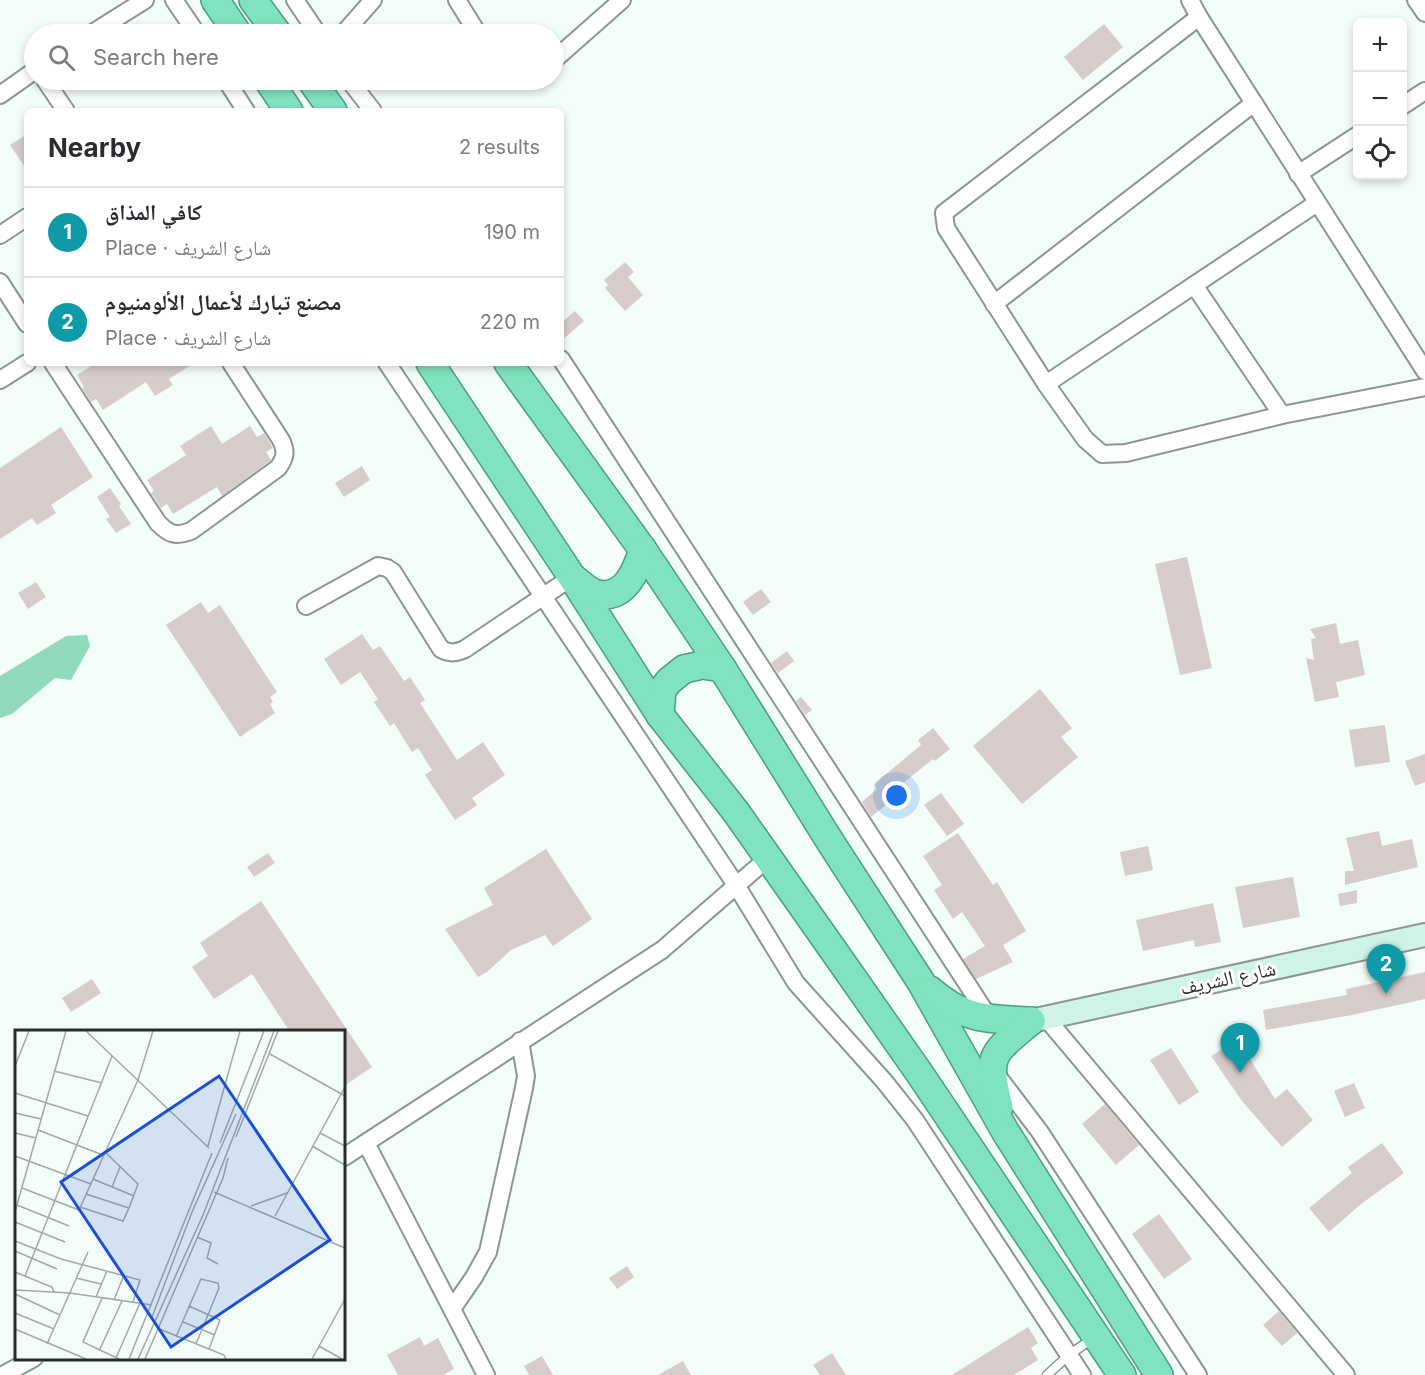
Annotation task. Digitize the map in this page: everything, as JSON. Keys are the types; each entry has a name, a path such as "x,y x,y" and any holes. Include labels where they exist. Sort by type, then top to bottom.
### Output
{"highway":[{"path":"215,0 231,24"},
{"path":"253,0 271,24"},
{"path":"275,90 287,108"},
{"path":"317,90 331,108"},
{"path":"432,366 572,577 660,716 736,812 920,1074 1122,1375"},
{"path":"510,366 643,550 722,668 921,982 1005,1131 1159,1375"},
{"path":"572,577 595,594 608,594 621,589 629,582 643,550"},
{"path":"660,716 662,690 684,669 702,665 722,668"},
{"path":"921,982 943,1002 967,1015 990,1019 1039,1020"},
{"path":"1005,1131 993,1082 994,1056 1005,1044 1039,1020"}],"main road":[{"name":"شارع الشريف","path":"1039,1020 1425,935"}],"street":[{"path":"107,24 145,0"},
{"path":"174,0 190,24"},
{"path":"295,0 311,24"},
{"path":"353,24 374,0"},
{"path":"457,0 472,24"},
{"path":"1190,0 1317,203 1423,364"},
{"path":"1416,0 1425,13"},
{"path":"564,51 617,2"},
{"path":"1199,17 944,213 946,228 1046,384 1085,439 1101,454 1126,453 1282,415 1425,387"},
{"path":"0,95 24,78"},
{"path":"52,90 64,108"},
{"path":"232,90 244,108"},
{"path":"357,90 371,108"},
{"path":"1407,103 1425,91"},
{"path":"994,304 1254,103"},
{"path":"1299,174 1353,138"},
{"path":"1046,384 1317,203"},
{"path":"0,235 24,219"},
{"path":"0,282 24,319"},
{"path":"1194,285 1282,415"},
{"path":"564,364 990,1019"},
{"path":"0,380 24,365"},
{"path":"54,366 158,523 168,533 175,535 191,531 278,468 284,459 286,450 281,440 233,366"},
{"path":"389,366 736,885 796,983 884,1081 915,1120 1082,1375"},
{"path":"306,606 378,566 387,568 393,572 441,649 456,653 572,577"},
{"path":"345,1156 662,950 768,858"},
{"path":"1039,1020 1346,1375"},
{"path":"452,1309 488,1252 526,1077 520,1041"},
{"path":"992,1068 1040,1132 1198,1375"},
{"path":"366,1143 486,1375"},
{"path":"3,1375 32,1360"}],"lane":[{"path":"1047,1375 1069,1355 1096,1336"}],"green space":[{"path":"87,635 90,646 71,680 55,678 12,714 0,718 0,676 66,636"}],"building":[{"path":"1104,24 1123,47 1083,80 1064,57"},
{"path":"24,136 24,166 10,145"},
{"path":"625,262 634,272 628,277 643,295 625,311 605,288 608,285 604,280"},
{"path":"575,311 584,321 564,338 564,320"},
{"path":"91,366 189,366 169,379 173,385 155,396 146,382 103,410 96,399 91,402 77,375"},
{"path":"211,426 222,444 250,426 257,437 264,433 273,448 266,452 271,460 222,496 217,487 173,514 167,504 161,508 151,493 154,491 147,480 186,455 180,446"},
{"path":"61,427 93,477 51,505 56,513 37,525 32,518 0,539 0,468"},
{"path":"362,466 370,480 344,497 335,483"},
{"path":"110,488 131,524 116,533 106,519 110,517 97,497"},
{"path":"1187,557 1212,668 1180,675 1155,564"},
{"path":"36,582 46,597 28,609 18,593"},
{"path":"761,589 771,602 753,615 743,602"},
{"path":"201,602 208,613 220,605 277,692 270,697 273,702 270,704 275,713 240,737 166,625"},
{"path":"1336,623 1340,644 1358,640 1365,675 1336,682 1339,697 1315,702 1306,658 1314,660 1311,639 1316,638 1310,629"},
{"path":"362,634 373,650 380,646 404,681 410,677 425,700 420,703 457,760 483,742 505,775 472,798 477,805 455,820 425,775 432,770 418,748 412,752 394,723 390,726 374,702 378,699 360,672 341,685 324,659"},
{"path":"787,651 794,661 778,673 771,663"},
{"path":"1040,689 1072,728 1061,737 1078,757 1022,804 973,746"},
{"path":"801,697 812,710 805,715 796,701"},
{"path":"1385,725 1390,762 1355,767 1349,730"},
{"path":"933,728 950,749 935,761 933,759 882,800 886,805 871,817 862,802 877,789 874,784 921,745 918,740"},
{"path":"1425,754 1425,782 1415,786 1405,761"},
{"path":"941,793 964,824 947,836 924,805"},
{"path":"1379,831 1382,846 1412,839 1418,867 1345,885 1345,871 1354,871 1346,838"},
{"path":"958,833 993,885 997,882 1026,931 1003,945 1013,962 976,979 963,959 985,946 962,912 953,919 934,890 942,885 923,856"},
{"path":"1148,846 1153,870 1125,876 1120,852"},
{"path":"546,849 592,919 553,946 545,935 511,950 487,972 478,977 445,929 493,905 484,888"},
{"path":"268,853 275,863 254,877 247,867"},
{"path":"1293,877 1300,917 1243,928 1235,887"},
{"path":"1357,890 1357,903 1340,906 1338,894"},
{"path":"261,901 372,1067 345,1085 345,1030 289,1030 252,974 214,999 192,967 208,956 200,943"},
{"path":"1213,903 1221,942 1195,947 1194,940 1143,951 1136,920"},
{"path":"1425,972 1425,999 1266,1030 1263,1010 1347,995 1346,989"},
{"path":"92,979 101,993 71,1012 62,998"},
{"path":"1238,1040 1275,1099 1287,1089 1313,1120 1282,1147 1242,1101 1211,1056"},
{"path":"1171,1048 1199,1092 1179,1105 1150,1060"},
{"path":"1354,1083 1365,1108 1345,1117 1334,1091"},
{"path":"1105,1104 1139,1145 1116,1165 1082,1124"},
{"path":"1382,1143 1404,1173 1361,1204 1329,1232 1309,1208 1352,1173 1348,1167"},
{"path":"1159,1214 1192,1259 1164,1279 1132,1234"},
{"path":"627,1266 634,1277 617,1289 609,1278"},
{"path":"1279,1311 1297,1333 1282,1346 1263,1325"},
{"path":"1028,1327 1038,1343 1031,1348 1038,1360 1014,1375 952,1375"},
{"path":"420,1337 424,1346 438,1338 454,1369 443,1375 398,1375 387,1355"},
{"path":"832,1353 846,1375 820,1375 813,1365"},
{"path":"542,1356 553,1375 529,1375 524,1366"},
{"path":"683,1361 691,1375 658,1375"}],"place":[{"name":"مصنع تبارك لأعمال الألومنيوم","path":"1386,994"},
{"name":"كافي المذاق","path":"1240,1073"}]}
